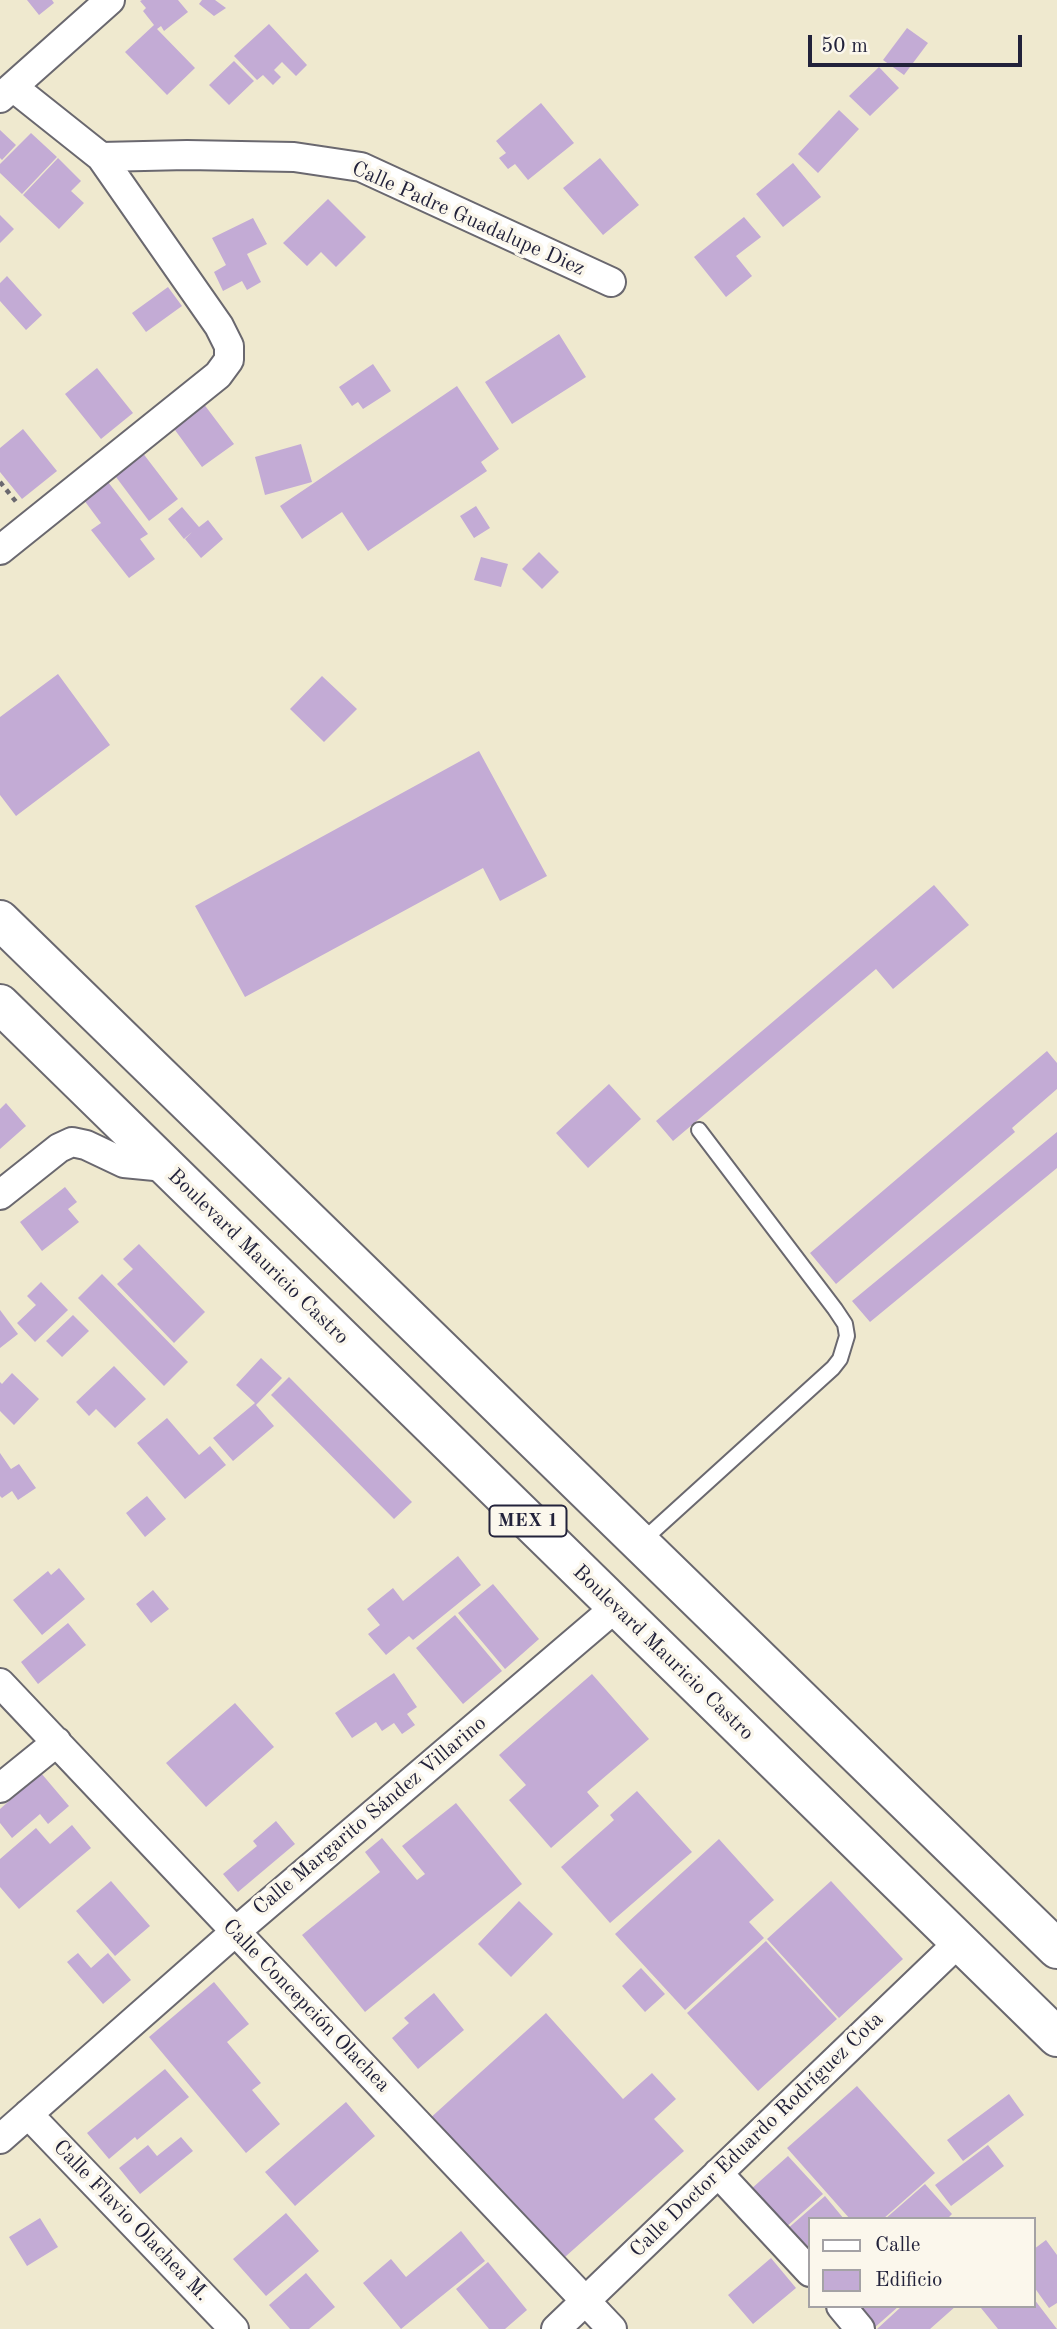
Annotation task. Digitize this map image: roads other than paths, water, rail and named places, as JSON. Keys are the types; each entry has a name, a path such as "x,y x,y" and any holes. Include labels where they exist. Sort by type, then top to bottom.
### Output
{"main road":[{"name":"MEX 1","path":"0,920 1057,1949"},
{"name":"Boulevard Mauricio Castro","path":"0,1004 1057,2037"}],"street":[{"path":"0,550 218,375 229,360 229,346 219,326 102,157 6,93 110,0"},
{"name":"Calle Padre Guadalupe Diez","path":"102,157 294,157 361,167 611,282"},
{"path":"0,1195 59,1148 72,1142 86,1145 124,1163 165,1167"},
{"name":"Calle Margarito Sández Villarino","path":"0,2139 235,1932 616,1607"},
{"name":"Calle Concepción Olachea","path":"0,1683 612,2329"},
{"path":"0,1788 57,1742"},
{"name":"Calle Doctor Eduardo Rodríguez Cota","path":"556,2329 959,1942"},
{"name":"Calle Flavio Olachea M.","path":"28,2114 234,2329"},
{"path":"718,2173 808,2270"},
{"path":"843,2308 860,2329"}],"lane":[{"path":"639,1544 833,1368 840,1359 847,1336 845,1324 835,1309 699,1130"}]}
